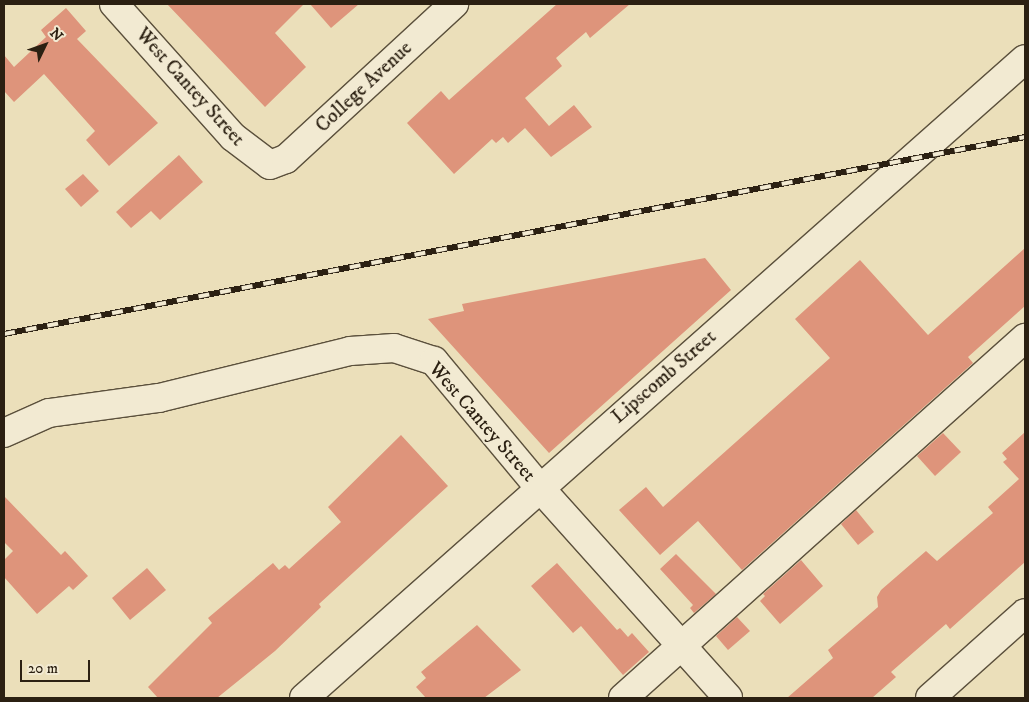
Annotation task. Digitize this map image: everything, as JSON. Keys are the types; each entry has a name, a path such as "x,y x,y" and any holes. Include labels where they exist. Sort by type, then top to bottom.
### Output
{"street":[{"name":"College Avenue","path":"270,165 286,159 454,4"},
{"name":"West Cantey Street","path":"128,9 232,137 270,165"},
{"name":"Lipscomb Street","path":"304,698 539,487 1025,59"},
{"path":"623,698 1025,338"},
{"name":"West Cantey Street","path":"4,433 49,413 159,398 350,351 394,348 434,361 539,487 728,698"},
{"path":"930,698 1025,613"}],"building":[{"path":"167,4 304,4 275,33 306,67 265,107"},
{"path":"310,4 359,4 331,28"},
{"path":"557,4 630,4 590,38 586,32 556,58 562,66 525,98 549,126 574,105 592,127 551,157 525,128 508,143 503,137 496,143 492,139 454,174 407,123 441,91 449,100"},
{"path":"66,8 86,31 77,39 158,123 109,166 86,140 95,131 44,74 14,102 4,91 4,55 14,67 46,37 41,30"},
{"path":"179,155 203,182 160,220 151,211 131,228 116,212"},
{"path":"83,174 99,191 81,207 65,189"},
{"path":"1025,248 1025,306 968,357 973,363 742,570 698,521 660,555 619,510 646,487 663,507 830,358 795,319 860,260 928,335"},
{"path":"705,258 731,290 549,453 428,319 464,311 462,304"},
{"path":"1025,432 1025,562 950,629 946,624 891,672 896,677 872,698 787,698 833,658 828,650 878,607 877,597 881,590 926,551 937,561 993,513 988,507 1019,479 1003,462 1007,459 1002,453"},
{"path":"943,433 961,452 935,476 917,456"},
{"path":"401,435 448,486 319,604 321,607 275,651 217,698 158,698 148,687 212,623 208,618 273,563 279,570 285,565 289,569 341,522 328,507"},
{"path":"4,496 61,555 65,551 88,576 73,590 69,586 37,614 4,577 4,560 13,551 4,542"},
{"path":"856,510 874,532 858,545 841,524"},
{"path":"676,554 716,594 694,613 690,608 693,605 660,569"},
{"path":"801,560 823,586 780,624 760,601 765,596 763,594"},
{"path":"557,563 617,630 620,628 628,637 632,633 649,652 623,675 581,626 573,633 531,586"},
{"path":"147,568 166,590 130,620 112,598"},
{"path":"737,617 750,631 728,650 716,636"},
{"path":"477,625 521,670 484,698 426,698 416,687 426,678 421,672"}],"railway":[{"path":"4,334 1025,137"}]}
